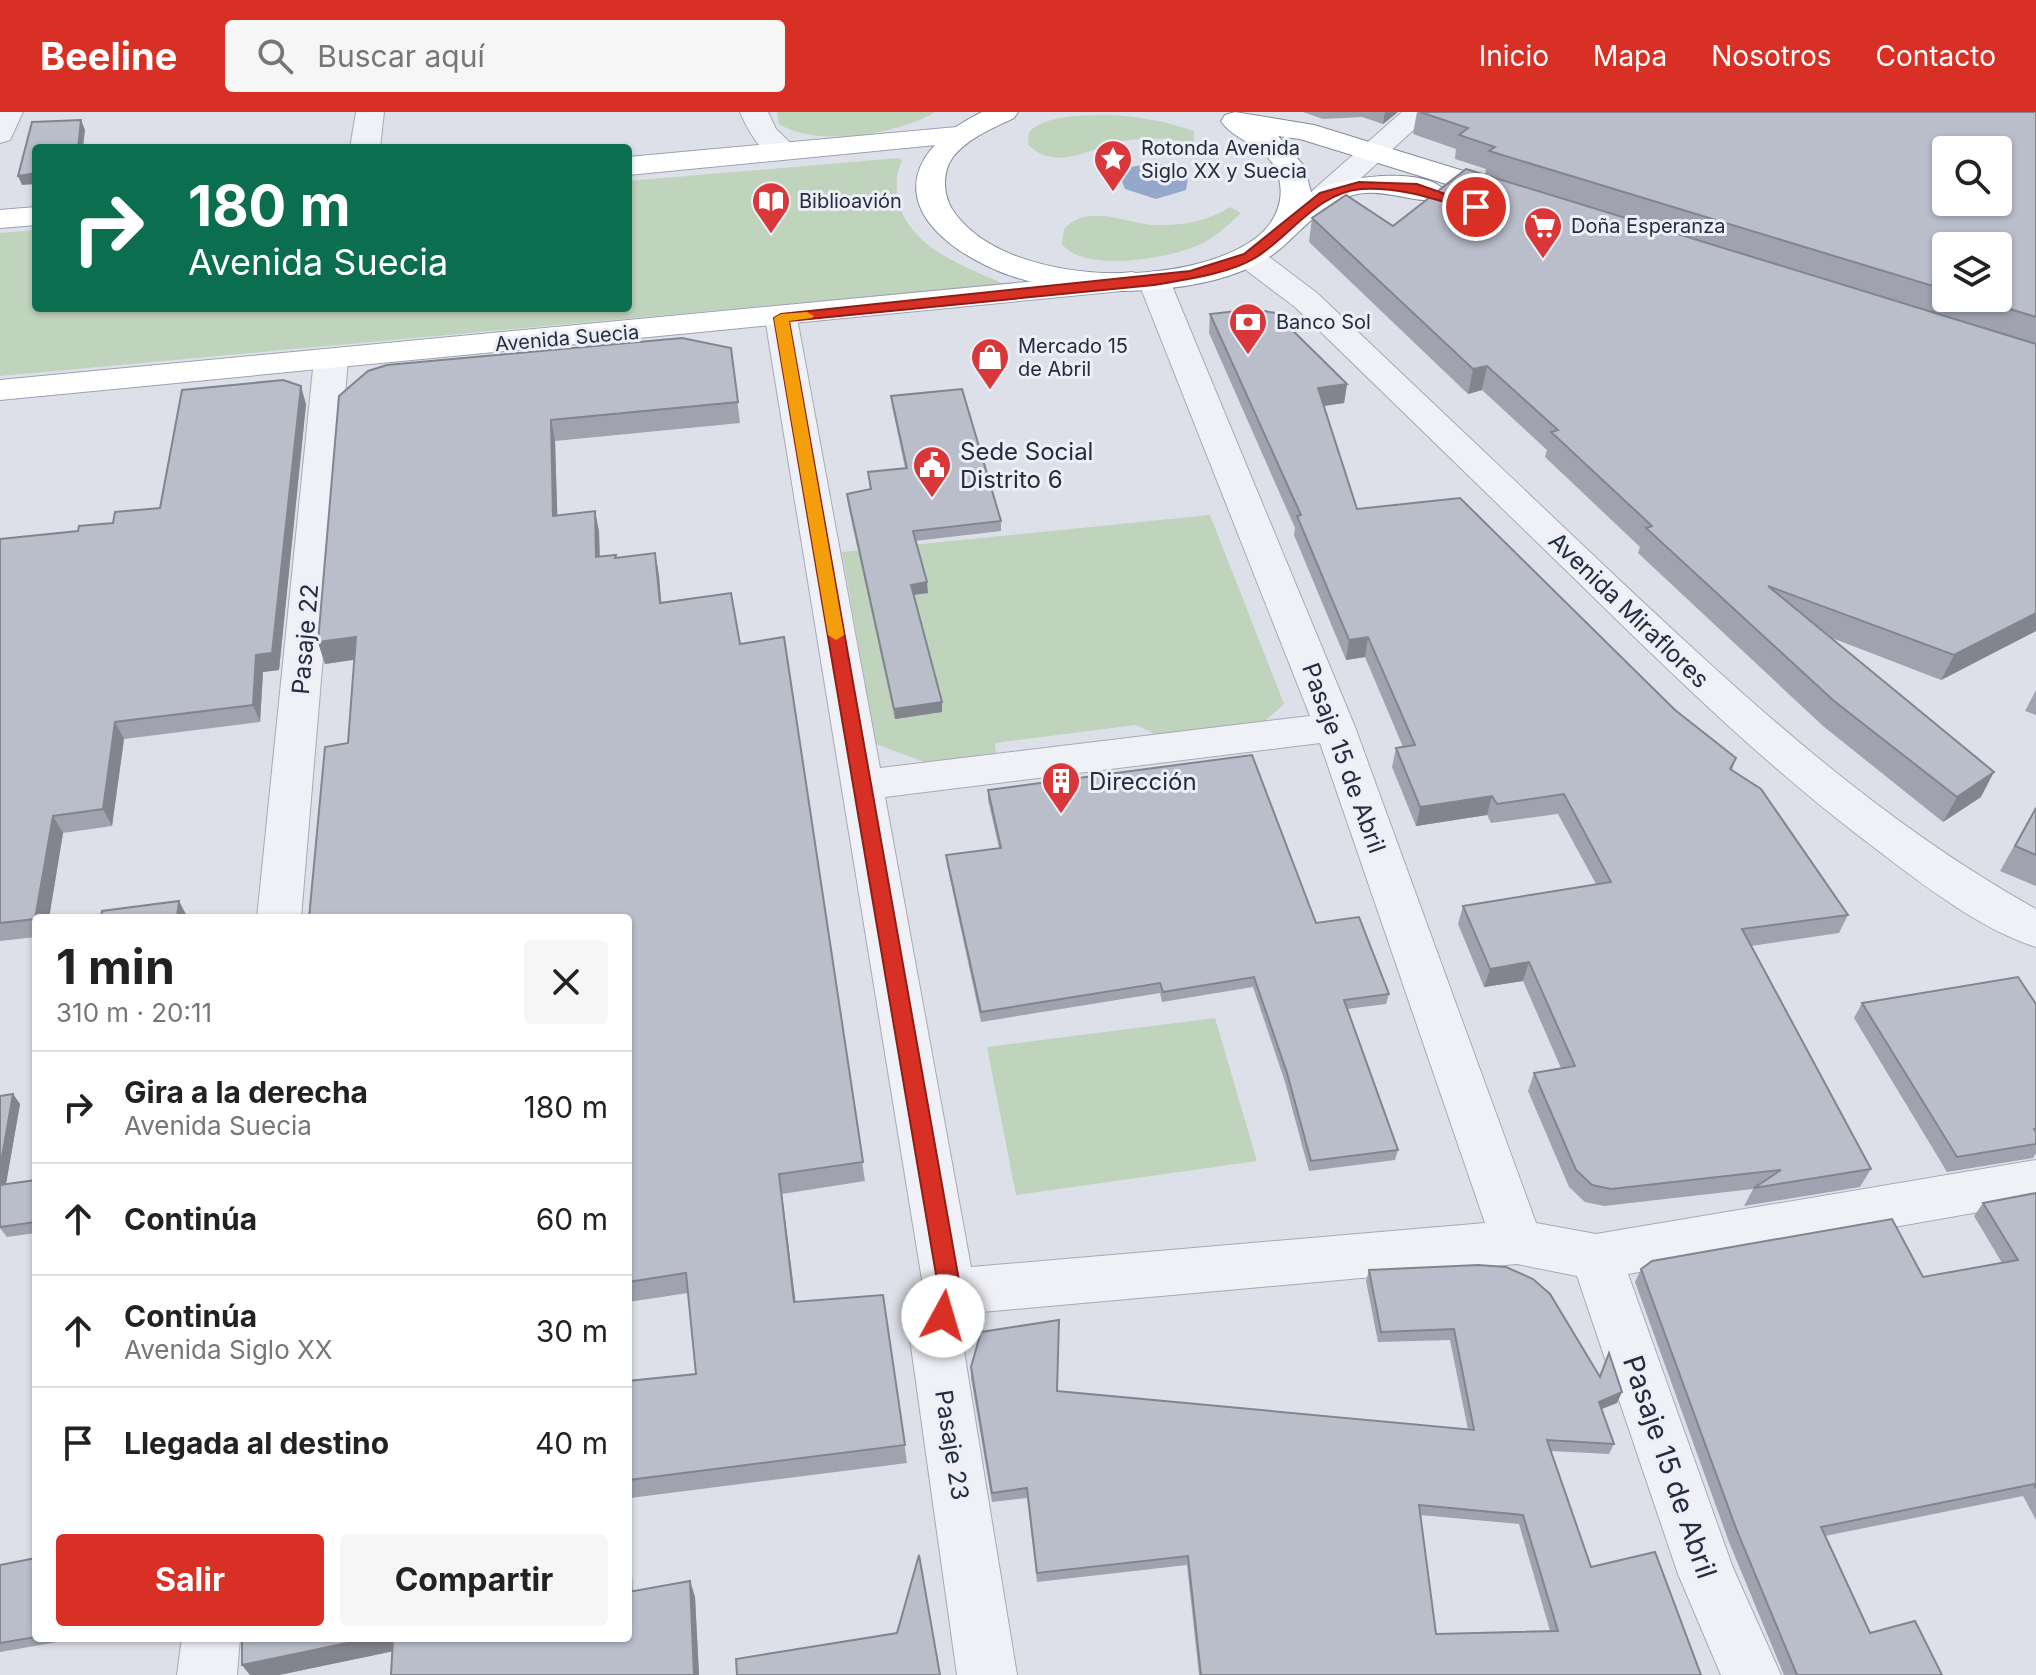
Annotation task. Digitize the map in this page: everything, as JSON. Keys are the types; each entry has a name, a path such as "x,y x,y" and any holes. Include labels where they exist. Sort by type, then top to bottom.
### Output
{"main road":[{"path":"632,166 785,152 967,125 1004,112"},
{"path":"967,125 935,162 929,190 940,218 951,231 987,255 1036,273 1093,281 1144,281 1224,267 1249,257 1271,242 1283,227 1296,199 1292,170 1267,140 1219,114"},
{"path":"1219,114 1304,131 1375,152 1528,212 1399,185 1359,185 1324,196 1283,227"},
{"path":"0,219 32,216"},
{"name":"Avenida Suecia","path":"0,390 781,318 1144,281"}],"street":[{"path":"0,134 9,112"},
{"path":"366,144 370,112"},
{"path":"754,112 764,133 785,152"},
{"path":"1324,196 1419,112"},
{"name":"Avenida Miraflores","path":"1249,257 1306,300 1729,706 1877,828 1989,906 2036,930"},
{"name":"Pasaje 15 de Abril","path":"1144,281 1335,727 1517,1242"},
{"name":"Pasaje 23","path":"781,318 950,1292 936,1339 987,1675"},
{"name":"Pasaje 22","path":"279,914 331,359"},
{"path":"863,785 1335,727"},
{"path":"950,1292 1517,1242 1596,1257 2036,1181"},
{"name":"Pasaje 15 de Abril","path":"1596,1257 1707,1574 1751,1675"},
{"path":"207,1675 211,1642"}],"green space":[{"path":"777,112 935,112 901,127 835,137 795,131 779,124"},
{"path":"1107,115 1151,120 1194,131 1194,144 1176,140 1133,140 1063,158 1039,153 1028,145 1029,132 1046,122 1066,117"},
{"path":"899,158 902,161 897,176 897,191 901,210 910,226 922,239 953,261 1004,284 0,376 0,233 32,230 32,312 632,312 632,181"},
{"path":"1230,207 1241,213 1222,230 1201,244 1170,254 1108,261 1089,259 1073,253 1062,244 1064,229 1084,217 1107,216 1153,225 1173,225 1203,220"},
{"path":"1210,515 1284,704 1263,723 1161,737 1136,725 995,743 996,753 927,763 876,744 842,552"},
{"path":"1215,1018 1257,1161 1016,1195 987,1047"}],"water":[{"path":"1153,163 1176,167 1188,178 1186,190 1156,199 1125,189 1120,177 1131,167"}],"building":[{"path":"1420,112 2036,112 2036,317 2012,310 2012,232 1932,232 1932,286 1489,151 1495,147 1459,135 1468,128"},
{"path":"81,120 78,144 32,144 32,174 18,176 32,122"},
{"path":"1466,169 2036,344 2036,613 1954,655 1768,586 1994,772 1957,797 1834,701 1646,528 1652,526 1551,432 1558,430 1487,366 1473,369 1312,218 1346,195 1393,226"},
{"path":"1255,309 1275,313 1347,384 1318,388 1357,509 1460,498 1675,710 1736,758 1730,769 1761,789 1848,915 1742,929 1871,1169 1754,1188 1781,1170 1611,1189 1592,1185 1576,1170 1534,1073 1575,1066 1529,962 1490,969 1463,906 1611,882 1564,794 1497,804 1492,796 1420,807 1396,748 1415,745 1368,637 1349,640 1297,516 1301,515 1210,314"},
{"path":"682,338 731,348 738,402 551,420 553,516 595,511 596,557 655,553 660,603 731,593 740,644 784,637 863,1162 779,1174 794,1302 883,1295 905,1445 632,1479 632,1381 696,1374 686,1273 632,1281 632,914 309,914 325,747 348,743 356,637 318,642 339,396 368,371 387,365"},
{"path":"283,380 301,386 272,653 256,655 253,705 115,722 103,809 53,816 36,914 32,914 32,919 0,923 0,539 78,531 79,526 113,523 115,512 160,508 182,390"},
{"path":"962,389 1001,521 913,531 927,582 911,585 942,702 894,709 847,494 871,489 868,472 907,468 891,396"},
{"path":"1252,755 1316,923 1359,917 1389,994 1344,1000 1398,1150 1311,1161 1287,1073 1254,977 1163,992 1160,983 981,1012 946,855 1001,848 988,790"},
{"path":"2036,808 2036,855 2015,846"},
{"path":"179,901 177,914 102,914 102,911"},
{"path":"2018,977 2036,1004 2036,1144 1957,1157 1862,1003"},
{"path":"13,1094 0,1168 0,1096"},
{"path":"32,1181 32,1223 0,1227 0,1185"},
{"path":"2036,1193 2036,1488 2034,1484 1821,1527 1870,1633 1915,1621 1942,1675 1797,1675 1737,1531 1641,1269 1652,1261 1892,1219 1923,1277 2018,1260 1983,1203"},
{"path":"1478,1265 1506,1267 1533,1279 1550,1294 1600,1377 1609,1353 1622,1392 1599,1402 1614,1444 1547,1440 1591,1567 1655,1552 1701,1675 1201,1675 1188,1556 1037,1573 1027,1488 992,1493 971,1367 981,1332 1059,1320 1057,1391 1474,1430 1454,1329 1381,1332 1369,1270","holes":["1419,1505 1523,1515 1558,1631 1436,1634"]},
{"path":"919,1555 940,1675 737,1675 736,1659 897,1633"},
{"path":"32,1559 32,1638 0,1643 0,1565"},
{"path":"690,1581 694,1675 391,1675 393,1642 632,1642 632,1591"},
{"path":"242,1642 352,1642 242,1665"}],"slow traffic":[{"path":"807,316 781,318 836,635"}],"place":[{"name":"Rotonda Avenida Siglo XX y Suecia","path":"1113,193"},
{"name":"Biblioavión","path":"771,235"},
{"name":"Doña Esperanza","path":"1543,260"},
{"name":"Banco Sol","path":"1248,356"},
{"name":"Mercado 15 de Abril","path":"990,391"},
{"name":"Sede Social Distrito 6","path":"932,499"},
{"name":"Dirección","path":"1061,815"}],"route":[{"path":"943,1316 950,1292 781,318 1154,281 1224,267 1249,257 1271,242 1283,227 1324,196 1359,185 1417,188 1476,207"}]}
